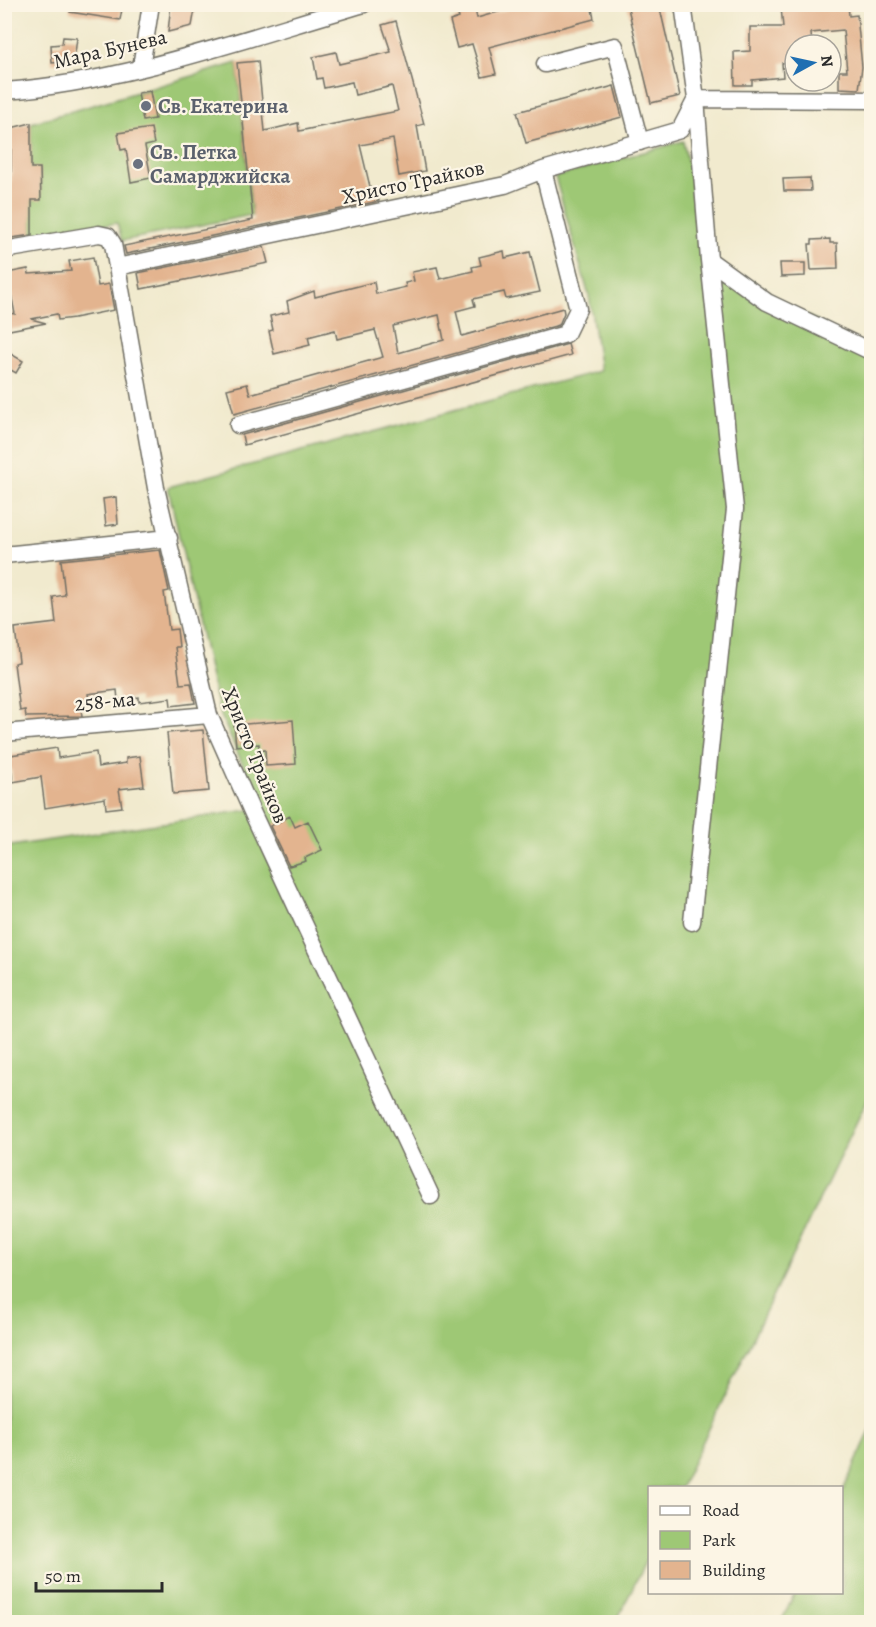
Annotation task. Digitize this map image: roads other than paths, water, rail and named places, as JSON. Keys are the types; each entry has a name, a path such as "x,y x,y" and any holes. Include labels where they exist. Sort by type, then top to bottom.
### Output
{"street":[{"path":"141,67 151,4"},
{"name":"Мара Бунева","path":"4,91 34,89 141,67 364,4"},
{"path":"683,4 696,99 709,260 735,509 692,922"},
{"path":"545,64 615,46 640,142"},
{"path":"696,99 872,100"},
{"name":"Христо Трайков","path":"117,267 505,185 543,170 680,130 696,99"},
{"path":"238,425 566,334 578,309 543,170"},
{"name":"Христо Трайков","path":"4,250 99,234 108,236 113,244 156,488 209,715 431,1196"},
{"path":"709,260 767,302 872,352"},
{"path":"4,555 169,538"},
{"name":"258-ма","path":"4,733 209,715"}],"place":[{"name":"Св. Екатерина","path":"146,106"},
{"name":"Св. Петка Самарджийска","path":"138,164"}]}
